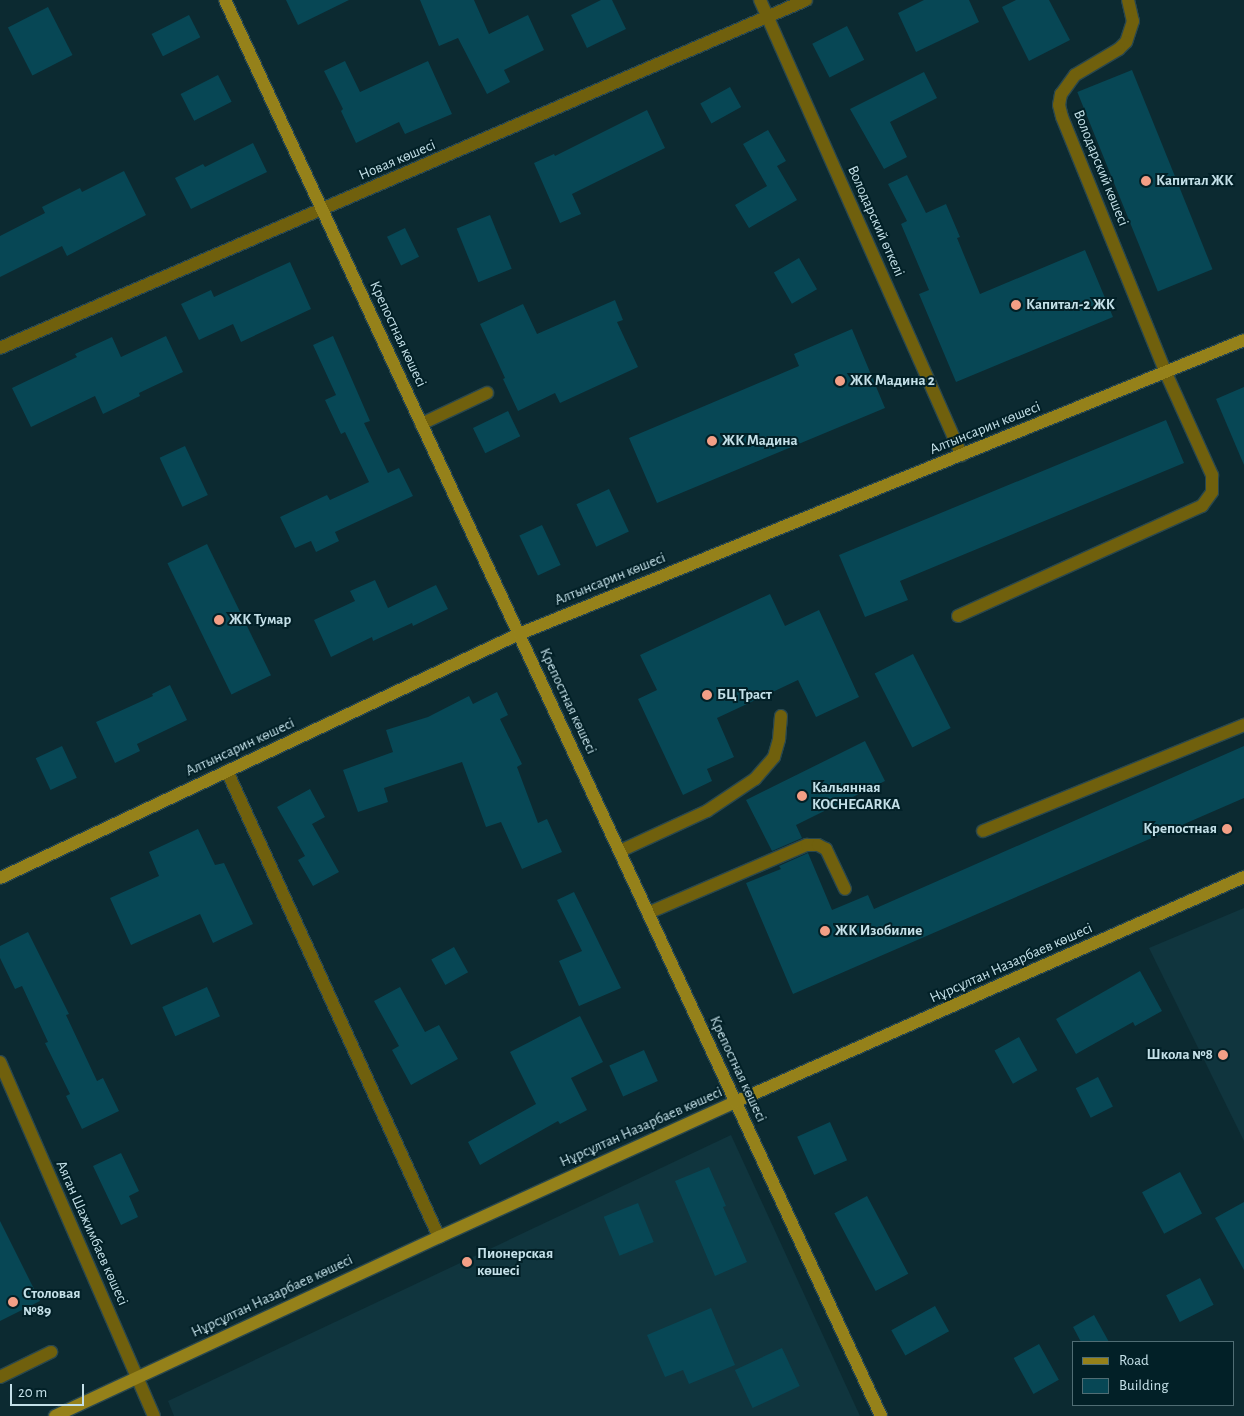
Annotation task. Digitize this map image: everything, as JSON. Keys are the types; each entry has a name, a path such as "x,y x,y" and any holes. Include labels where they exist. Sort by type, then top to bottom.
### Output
{"street":[{"name":"Крепостная көшесі","path":"225,0 881,1416"},
{"name":"Володарский өткелі","path":"760,0 962,455"},
{"name":"Новая көшесі","path":"0,348 806,0"},
{"name":"Володарский көшесі","path":"1128,0 1133,21 1131,32 1126,42 1119,49 1075,76 1061,94 1059,105 1065,126 1166,373"},
{"name":"Алтынсарин көшесі","path":"0,878 518,634 1244,340"},
{"path":"958,616 1202,506 1212,492 1212,475 1166,373"},
{"path":"422,424 486,393"},
{"path":"620,851 700,814 733,795 755,779 767,768 774,756 779,739 781,716"},
{"path":"983,831 1244,725"},
{"path":"227,771 439,1237"},
{"path":"648,913 807,845 818,845 826,848 845,889"},
{"name":"Нұрсұлтан Назарбаев көшесі","path":"55,1416 439,1237 735,1102 1244,877"},
{"name":"Аяган Шажимбаев көшесі","path":"0,1062 154,1416"},
{"path":"0,1377 51,1352"}],"shaded area":[{"name":"Школа №8","path":"1244,908 1244,1141 1149,948"},
{"path":"731,1135 860,1416 174,1416 168,1401"}],"building":[{"path":"286,0 349,0 298,25"},
{"path":"420,0 474,0 489,34 528,15 544,50 504,70 510,82 487,94 458,38 439,46"},
{"path":"601,0 612,0 626,29 587,48 571,15"},
{"path":"924,0 969,0 979,22 916,52 898,13"},
{"path":"1016,0 1049,0 1070,40 1029,61 1002,7"},
{"path":"48,7 73,55 32,76 8,27"},
{"path":"189,15 200,37 163,56 152,34"},
{"path":"847,26 864,60 830,78 812,44"},
{"path":"345,61 360,92 428,61 452,114 405,134 399,122 356,143 341,111 343,109 324,71"},
{"name":"Капитал ЖК","path":"1132,70 1213,269 1158,291 1077,92"},
{"path":"924,72 937,98 890,122 907,157 884,169 850,109"},
{"path":"218,75 232,102 194,121 181,94"},
{"path":"730,87 741,107 711,124 700,103"},
{"path":"647,110 665,148 572,194 581,214 560,223 534,163 554,154 555,156"},
{"path":"768,130 786,161 777,166 797,200 749,228 735,205 767,186 743,144"},
{"path":"253,143 267,172 191,209 175,178 203,164 205,167"},
{"path":"124,171 146,215 67,256 62,246 0,277 0,236 45,213 42,207 80,188 82,192"},
{"name":"Капитал-2 ЖК","path":"907,175 926,213 946,204 960,237 957,238 980,294 1085,250 1113,317 956,382 919,294 929,290 901,224 907,221 888,184"},
{"path":"490,215 512,269 478,282 457,228"},
{"path":"405,228 419,257 401,266 387,237"},
{"path":"799,258 817,289 792,304 774,272"},
{"path":"290,262 311,309 241,342 233,324 199,340 181,304 211,290 214,297"},
{"path":"615,300 623,320 617,322 638,367 560,403 555,393 518,411 480,324 523,304 537,334"},
{"path":"852,329 885,408 657,503 629,438 799,366 794,354"},
{"path":"166,336 183,372 139,393 140,396 103,414 95,396 31,427 12,388 77,357 75,354 112,337 121,357"},
{"path":"333,336 370,421 364,423 388,473 399,468 413,496 335,532 339,541 316,552 311,541 295,548 280,517 327,495 330,500 369,482 345,432 341,434 325,400 336,395 313,345"},
{"path":"1244,387 1244,465 1216,399"},
{"path":"508,411 520,436 485,453 473,428"},
{"path":"1166,420 1184,463 900,581 908,600 865,617 839,555"},
{"path":"185,446 208,495 182,507 160,458"},
{"path":"609,489 629,532 596,547 576,504"},
{"path":"542,525 561,565 538,575 519,536"},
{"name":"ЖК Тумар","path":"207,544 271,675 231,695 167,563"},
{"path":"375,580 388,608 436,585 448,609 413,626 412,623 373,641 372,637 331,657 314,620 355,601 350,591"},
{"name":"БЦ Траст","path":"770,594 785,626 819,610 859,697 816,717 798,680 717,718 734,757 707,769 712,781 683,795 638,699 657,690 640,655"},
{"path":"913,654 951,728 912,747 875,674"},
{"path":"170,685 187,720 137,744 140,751 115,763 96,722 153,696 152,694"},
{"path":"497,692 508,715 500,719 522,764 517,767 538,823 547,819 562,852 522,869 501,822 486,827 462,762 384,788 388,802 358,812 343,770 393,752 386,730 428,717 469,696 473,704"},
{"path":"865,741 885,781 796,825 802,838 772,851 746,800"},
{"path":"62,746 77,778 51,790 36,758"},
{"path":"1244,746 1244,798 793,994 746,883 781,869 779,866 808,853 832,910 868,895 874,909"},
{"path":"310,789 325,817 312,824 339,872 313,886 298,860 305,856 277,807"},
{"path":"198,829 215,865 224,863 253,924 213,943 200,914 131,945 110,898 159,876 149,852"},
{"path":"574,892 621,988 579,1006 559,961 582,951 557,900"},
{"path":"28,932 69,1014 66,1015 97,1081 103,1078 119,1111 82,1129 66,1096 70,1094 45,1043 48,1042 22,986 15,989 0,958 0,946"},
{"path":"454,947 468,972 445,985 431,960"},
{"path":"1140,971 1162,1011 1135,1026 1133,1022 1076,1054 1056,1019"},
{"path":"207,987 220,1016 175,1036 162,1007"},
{"path":"400,987 425,1032 439,1025 458,1059 411,1085 392,1050 399,1046 374,1001"},
{"path":"580,1016 603,1062 571,1078 587,1110 560,1124 558,1121 480,1165 468,1142 536,1104 510,1052"},
{"path":"1019,1037 1037,1070 1013,1084 995,1051"},
{"path":"644,1050 658,1081 623,1097 609,1065"},
{"path":"1098,1077 1113,1106 1091,1118 1076,1088"},
{"path":"830,1122 847,1160 814,1175 797,1137"},
{"path":"121,1153 139,1191 129,1196 138,1217 121,1225 93,1166"},
{"path":"709,1167 726,1206 723,1207 747,1262 715,1276 675,1181"},
{"path":"1180,1172 1202,1213 1164,1234 1142,1192"},
{"path":"867,1196 908,1274 876,1291 834,1213"},
{"path":"1244,1202 1244,1270 1215,1218"},
{"path":"638,1203 654,1242 619,1256 604,1217"},
{"path":"0,1221 40,1301 0,1321"},
{"path":"1200,1278 1214,1305 1180,1322 1166,1295"},
{"path":"935,1306 949,1331 905,1356 891,1330"},
{"path":"711,1308 735,1365 689,1384 683,1370 665,1377 647,1335"},
{"path":"1094,1315 1108,1341 1080,1341 1073,1327"},
{"path":"1039,1344 1059,1380 1034,1394 1014,1358"},
{"path":"782,1348 800,1386 753,1408 735,1370"}],"place":[{"name":"Капитал ЖК","path":"1146,181"},
{"name":"Капитал-2 ЖК","path":"1016,305"},
{"name":"ЖК Мадина 2","path":"840,381"},
{"name":"ЖК Мадина","path":"712,441"},
{"name":"ЖК Тумар","path":"219,620"},
{"name":"БЦ Траст","path":"707,695"},
{"name":"Кальянная KOCHEGARKA","path":"802,796"},
{"name":"Крепостная","path":"1227,829"},
{"name":"ЖК Изобилие","path":"825,931"},
{"name":"Школа №8","path":"1223,1055"},
{"name":"Пионерская көшесі","path":"467,1262"},
{"name":"Столовая №89","path":"13,1302"}]}
